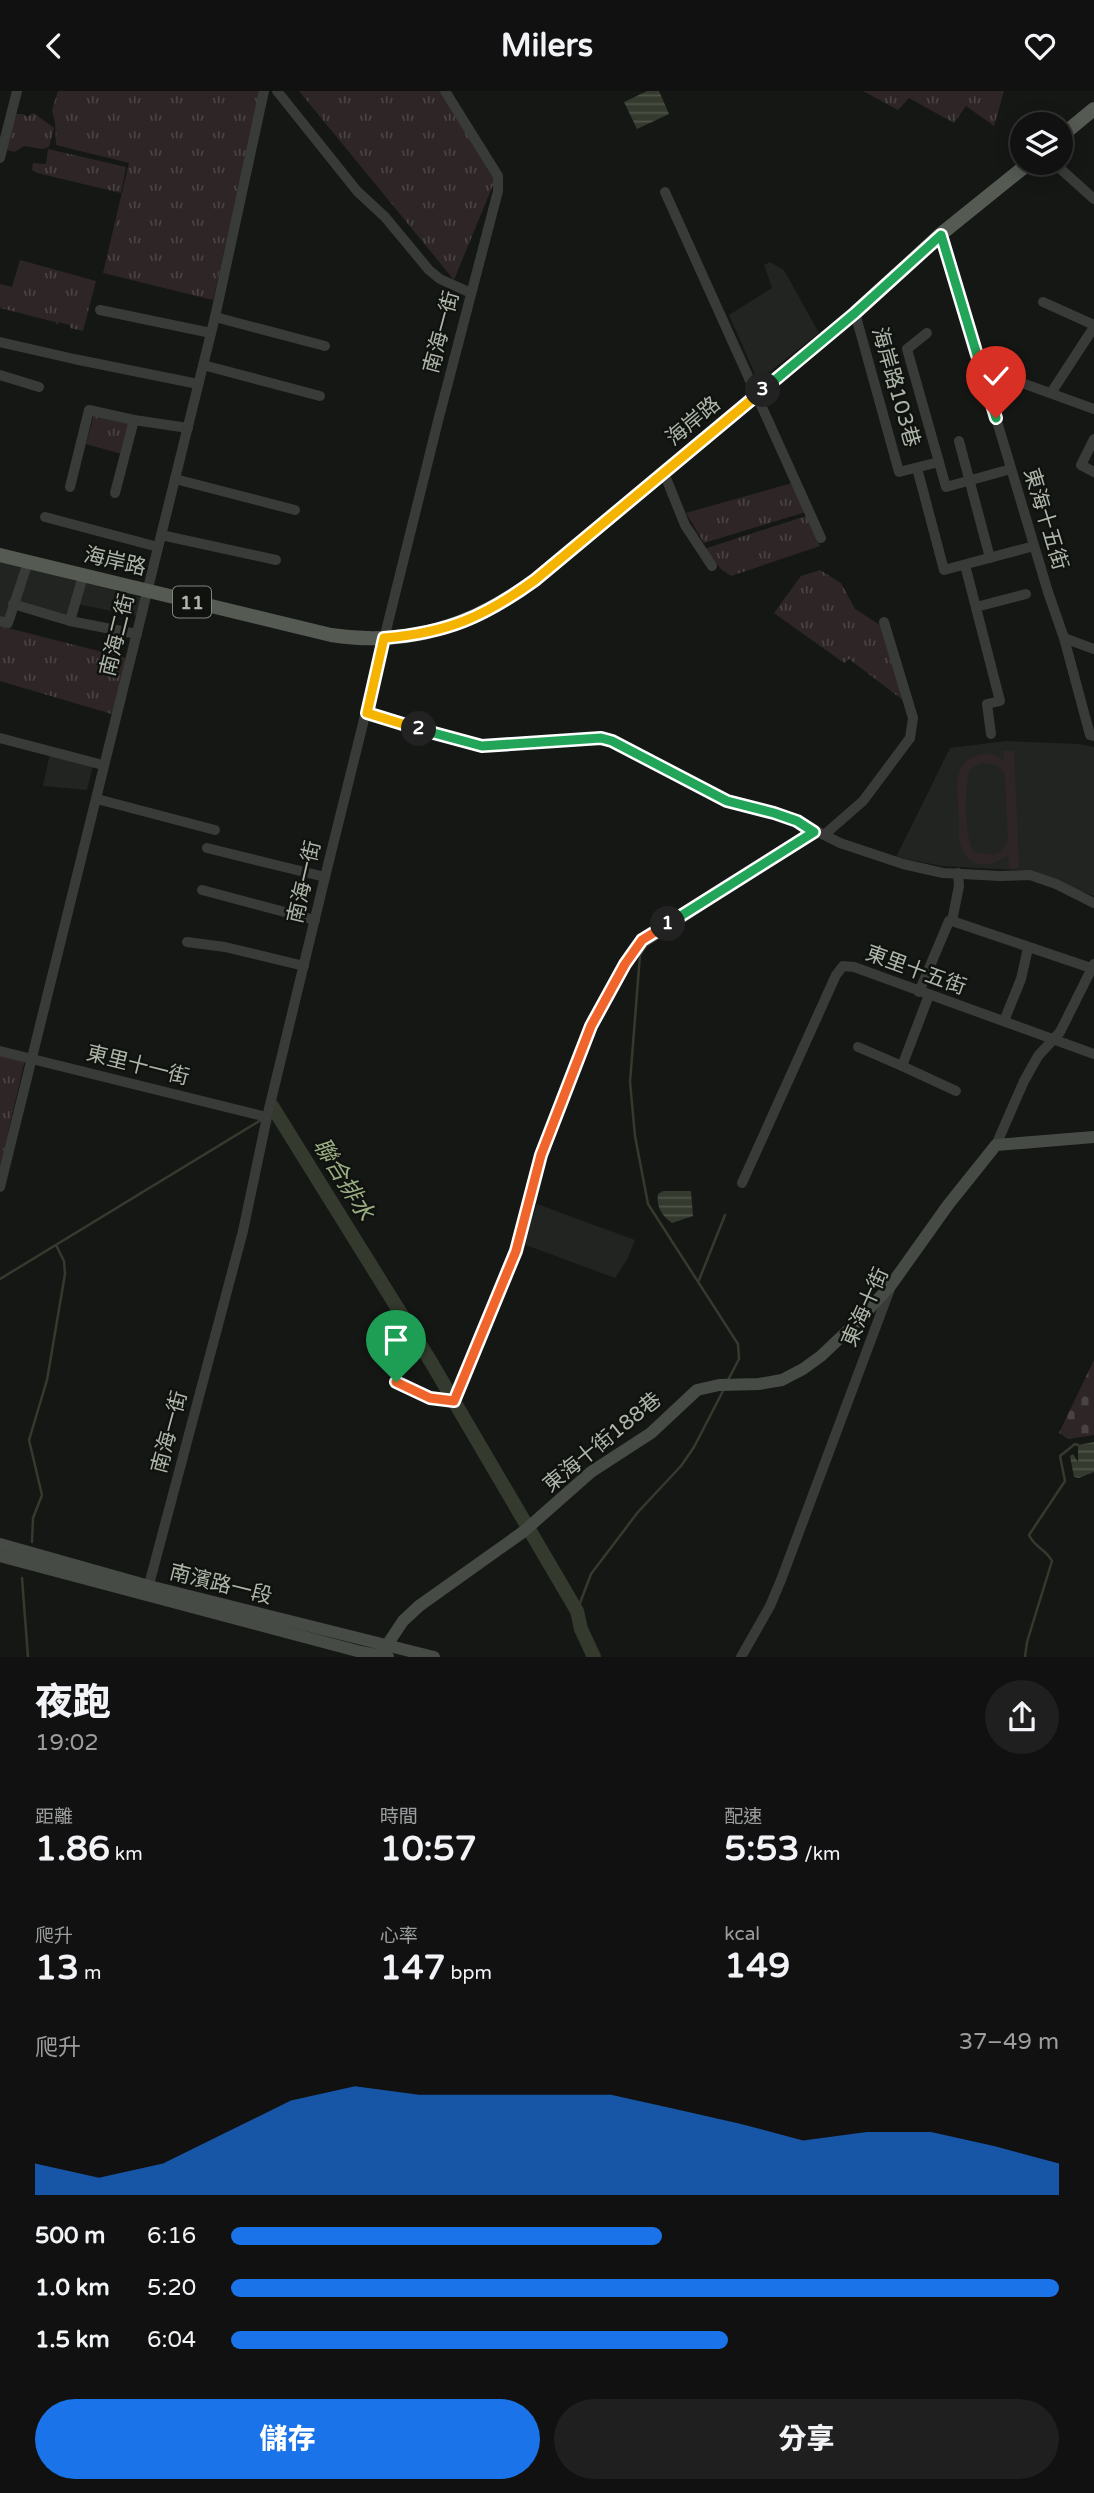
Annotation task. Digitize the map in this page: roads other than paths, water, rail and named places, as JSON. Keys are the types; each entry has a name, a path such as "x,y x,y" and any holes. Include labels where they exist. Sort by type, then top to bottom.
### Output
{"main road":[{"path":"1073,126 1094,109"},
{"name":"海岸路","path":"0,555 353,639 428,633 454,625 509,599 855,313 941,235 1014,175"}],"street":[{"path":"0,158 17,91"},
{"name":"南海二街","path":"0,1187 215,317 264,91"},
{"path":"277,91 357,191 386,217 429,270 440,279 471,293"},
{"name":"南海一街","path":"147,1591 243,1231 267,1117 325,877 388,638 499,177 445,91"},
{"path":"1067,175 1094,199"},
{"path":"665,192 821,538"},
{"name":"東海十五街","path":"941,235 1092,736"},
{"path":"1044,302 1094,326 1051,393"},
{"path":"100,310 211,333"},
{"name":"海岸路103巷","path":"855,313 899,472 917,468"},
{"path":"215,317 325,346"},
{"path":"927,333 907,349 946,487 1011,469"},
{"path":"0,342 198,384"},
{"path":"203,365 320,396"},
{"path":"981,368 1094,409"},
{"path":"0,375 39,387"},
{"path":"70,487 89,410 188,428"},
{"path":"115,493 134,420"},
{"path":"1094,439 1081,465 1094,472"},
{"path":"960,441 990,558"},
{"path":"939,462 917,468 944,570 1034,546"},
{"path":"664,473 685,525 712,566"},
{"path":"175,479 295,510"},
{"path":"45,517 158,547"},
{"path":"161,535 276,560"},
{"path":"0,621 8,623 28,562"},
{"path":"965,565 1000,701 987,704 991,734"},
{"path":"69,621 83,576"},
{"path":"976,607 1026,594"},
{"path":"13,604 69,621 137,634"},
{"path":"396,1382 430,1398 454,1401 516,1251 541,1155 591,1026 625,964 642,940 819,833 863,801 910,738 913,729 910,707 884,622"},
{"path":"1064,638 1094,649"},
{"path":"367,713 482,746 589,738 612,741 727,801 797,821 819,833 903,864 943,873 1000,876 1030,874 1094,903"},
{"path":"0,738 103,765"},
{"path":"97,799 215,830"},
{"path":"207,848 325,877"},
{"path":"902,1066 924,993 949,921 952,921 959,886 958,873"},
{"path":"202,890 315,920"},
{"path":"952,921 1093,967"},
{"path":"187,942 225,947 304,966"},
{"path":"1004,1021 1021,979 1028,948"},
{"name":"東里十五街","path":"742,1183 839,969 843,966 854,967 1094,1054"},
{"name":"東海十街","path":"741,1657 770,1606 781,1580 891,1285 948,1205 996,1145 1024,1081 1038,1056 1054,1040 1093,967"},
{"path":"858,1047 956,1091"},
{"name":"東里十一街","path":"0,1051 267,1117"},
{"path":"996,1145 1094,1137"},
{"name":"東海十街188巷","path":"385,1653 403,1621 419,1606 528,1528 591,1472 651,1433 698,1390 723,1385 770,1383 803,1369 861,1318 891,1285"},
{"name":"南濱路一段","path":"0,1544 147,1591"},
{"name":"南濱路一段","path":"0,1556 385,1653 435,1657"}],"waterway":[{"path":"728,1380 739,1359 738,1344 648,1204 635,1136 630,1082 640,955 646,946 789,853"},
{"name":"聯合排水","path":"272,1106 431,1362 577,1611 581,1629 594,1657"},
{"path":"0,1279 261,1120"},
{"path":"699,1280 725,1215"},
{"path":"32,1542 33,1518 42,1495 29,1440 47,1380 65,1274 64,1261 56,1245"},
{"path":"577,1611 591,1574 638,1512 681,1466 724,1389"},
{"path":"1025,1657 1027,1642 1052,1561 1029,1535 1065,1481 1060,1456 1075,1444 1078,1445"},
{"path":"22,1578 28,1657"}]}
